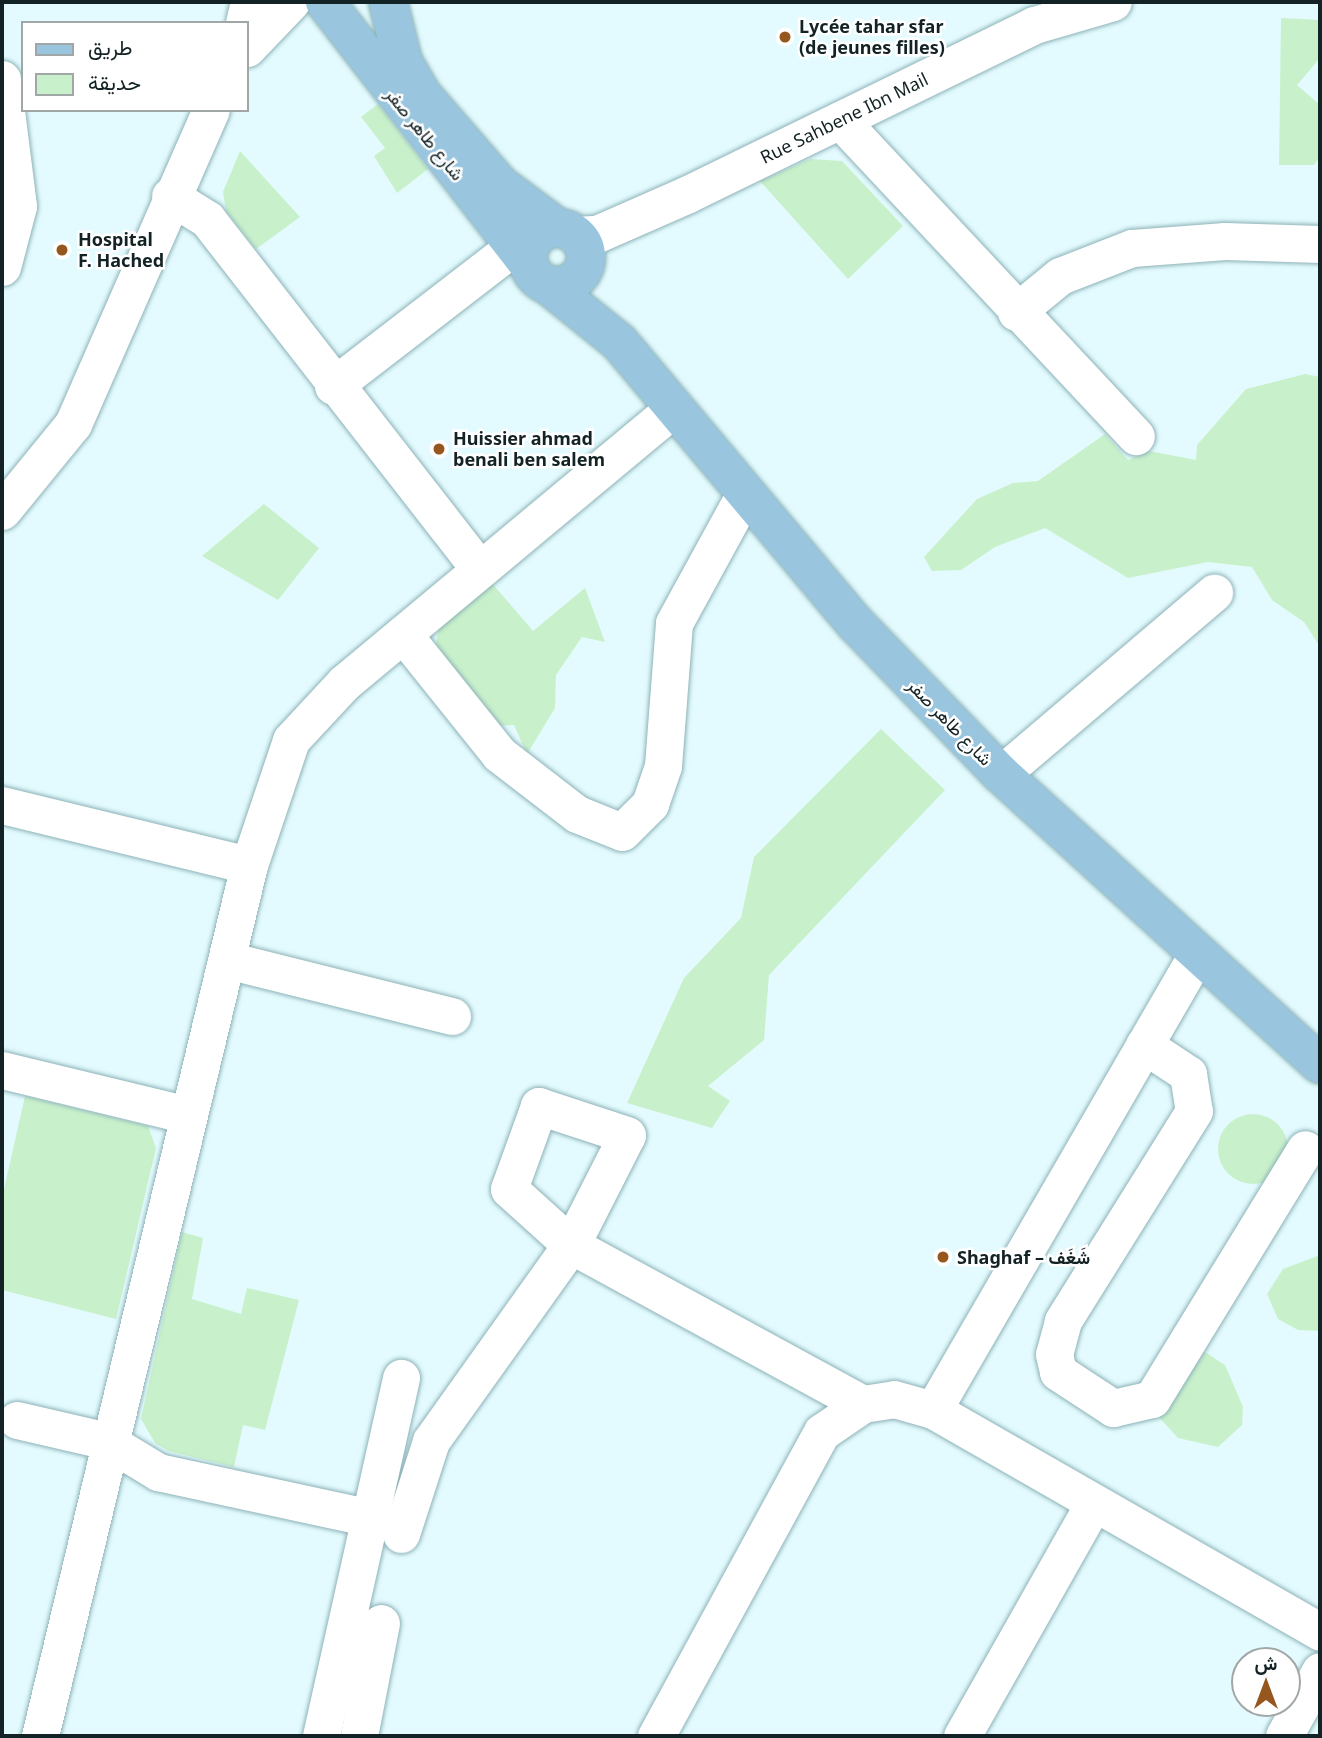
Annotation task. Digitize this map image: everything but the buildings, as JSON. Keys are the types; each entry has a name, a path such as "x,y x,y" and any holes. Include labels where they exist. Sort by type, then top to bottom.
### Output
{"main road":[{"name":"شارع طاهر صفر","path":"324,2 530,265 619,342 744,495 855,623 1000,774 1196,956 1320,1063"},
{"name":"شارع طاهر صفر","path":"388,2 403,62 422,95 500,185 573,241 619,342"},
{"path":"534,239 573,241 569,284 530,265 534,239"}],"street":[{"path":"244,21 249,2"},
{"path":"248,47 292,2"},
{"name":"Rue Sahbene Ibn Mail","path":"573,241 597,234 665,204 1034,25 1113,2"},
{"path":"2,79 18,206 2,267"},
{"path":"2,511 73,424 170,196 210,112"},
{"path":"840,120 1016,312 1136,436"},
{"path":"170,196 208,219 333,386 479,568"},
{"path":"1016,312 1060,276 1132,248 1226,241 1320,244"},
{"path":"333,386 530,265"},
{"path":"40,1736 107,1441 249,865 291,740 313,712 479,568 674,408"},
{"path":"403,634 499,754 577,814 622,832 650,804 663,766 674,623 744,495"},
{"path":"1000,774 1214,593"},
{"path":"2,805 249,865"},
{"path":"933,1410 1196,956"},
{"path":"227,960 452,1016"},
{"path":"1144,1045 1188,1074 1194,1111 1063,1321 1054,1354 1058,1372 1113,1408 1152,1399 1305,1149"},
{"path":"2,1070 188,1115"},
{"path":"401,1534 431,1441 571,1245 863,1404"},
{"path":"321,1736 366,1517 401,1378"},
{"path":"656,1736 822,1432 863,1404 894,1399 933,1410 1320,1632"},
{"path":"17,1420 107,1441 158,1472 366,1517"},
{"path":"962,1736 1093,1504"},
{"path":"359,1736 381,1623"},
{"path":"1284,1736 1320,1671"}],"green space":[{"path":"1281,18 1320,20 1320,58 1297,85 1320,105 1320,157 1314,165 1279,165"},
{"path":"378,104 428,169 397,193 374,156 385,148 361,117"},
{"path":"240,151 300,217 256,249 226,211 223,192"},
{"path":"811,159 842,161 903,226 848,279 760,181"},
{"path":"1305,374 1320,377 1320,647 1304,622 1272,600 1252,567 1208,562 1128,578 1045,528 995,547 961,570 932,571 924,557 977,499 1013,483 1038,481 1105,434 1128,460 1149,451 1196,460 1197,445 1246,389"},
{"path":"264,504 319,548 278,600 202,556"},
{"path":"491,582 533,631 585,588 605,642 582,637 556,675 555,708 527,754 514,725 493,726 434,655 439,627"},
{"path":"881,729 945,790 769,975 764,1040 708,1086 730,1101 712,1128 627,1103 684,978 741,918 754,857"},
{"path":"25,1096 148,1126 156,1148 116,1319 2,1290 2,1198"},
{"path":"1246,1114 1260,1114 1273,1120 1282,1129 1288,1149 1286,1162 1278,1174 1260,1184 1246,1184 1233,1178 1224,1169 1218,1156 1218,1142 1224,1129 1233,1120"},
{"path":"182,1232 203,1238 192,1299 241,1314 247,1288 299,1300 265,1430 243,1425 234,1467 168,1451 155,1443 141,1419"},
{"path":"1320,1255 1320,1331 1298,1330 1278,1319 1267,1294 1283,1269"},
{"path":"1205,1352 1225,1365 1243,1407 1242,1425 1218,1447 1178,1438 1157,1415"}],"place":[{"name":"Lycée tahar sfar (de jeunes filles)","path":"785,37"},
{"name":"Hospital F. Hached","path":"62,250"},
{"name":"Huissier ahmad benali ben salem","path":"439,449"},
{"name":"Shaghaf – شَغَف","path":"943,1257"}]}
